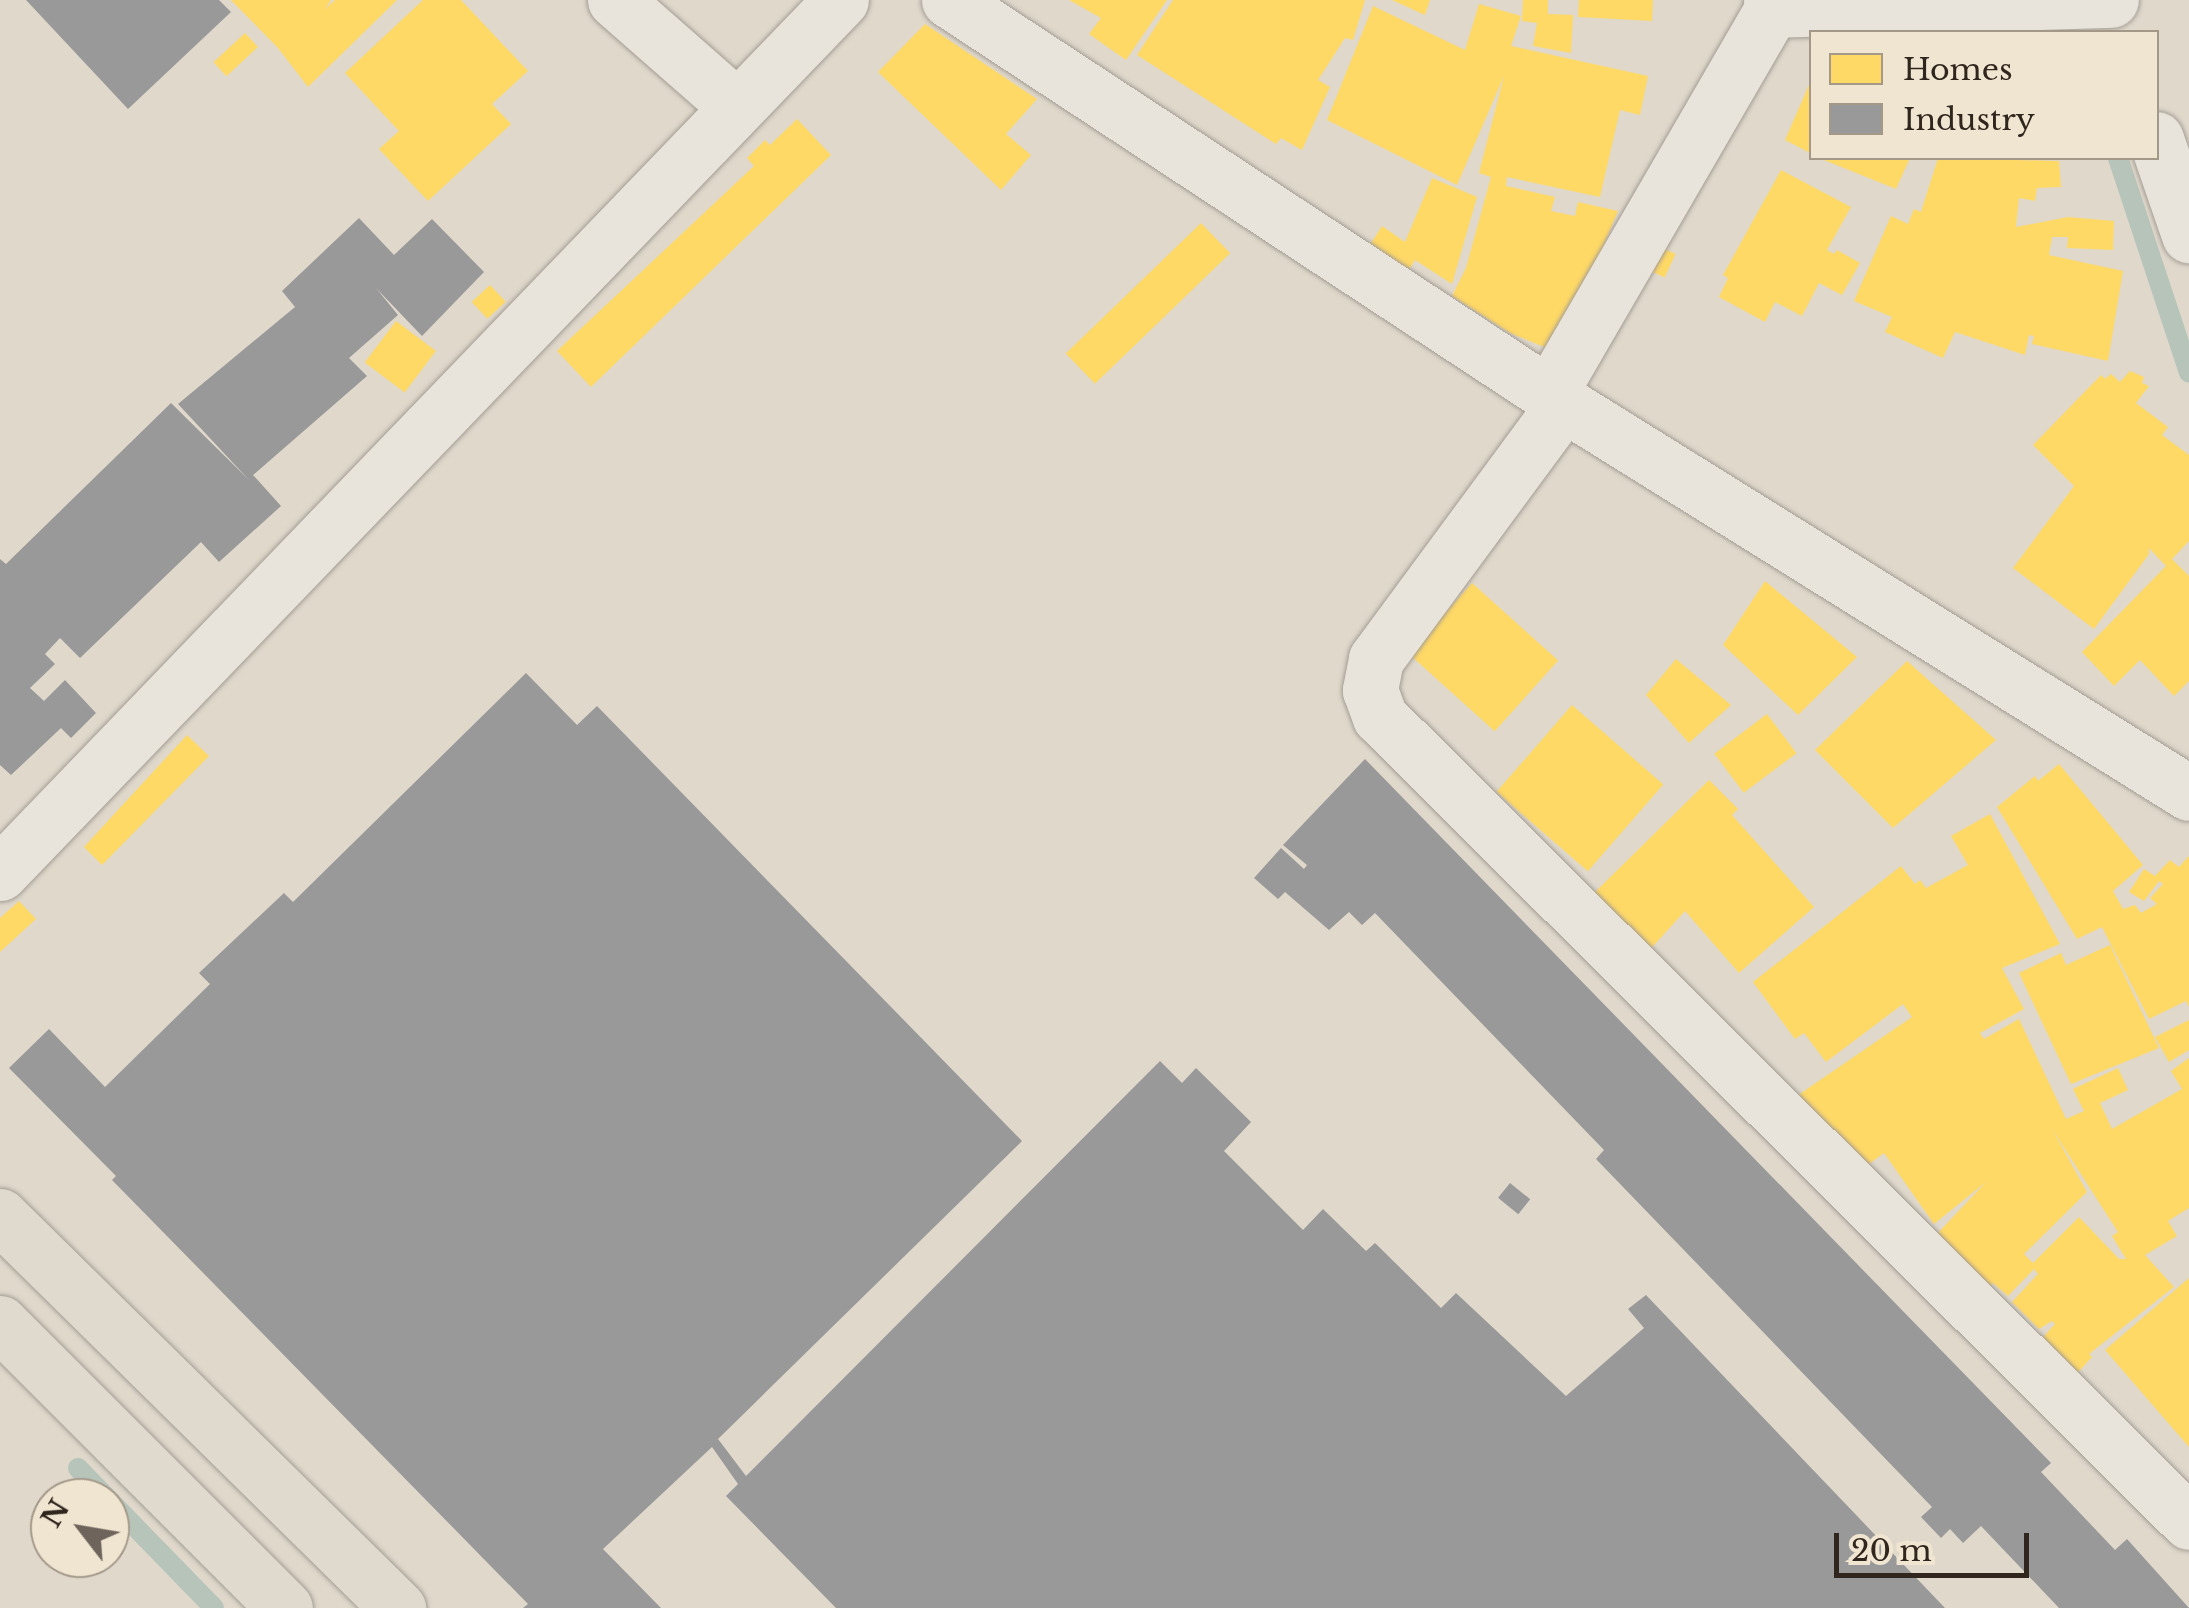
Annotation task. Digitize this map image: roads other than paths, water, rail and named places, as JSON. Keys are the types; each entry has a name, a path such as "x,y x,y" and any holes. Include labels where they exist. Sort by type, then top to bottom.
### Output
{"main road":[{"path":"0,1216 398,1608"},
{"path":"0,1323 285,1608"}],"street":[{"path":"615,0 737,107"},
{"path":"0,873 841,0"},
{"path":"948,0 1557,399 2189,792"},
{"path":"2114,11 1771,5 1557,399 1376,659 1370,690 1380,718 2189,1522"},
{"path":"2159,148 2189,235"}],"waterway":[{"path":"2119,160 2189,373"},
{"path":"78,1468 88,1478"},
{"path":"130,1522 214,1608"}]}
